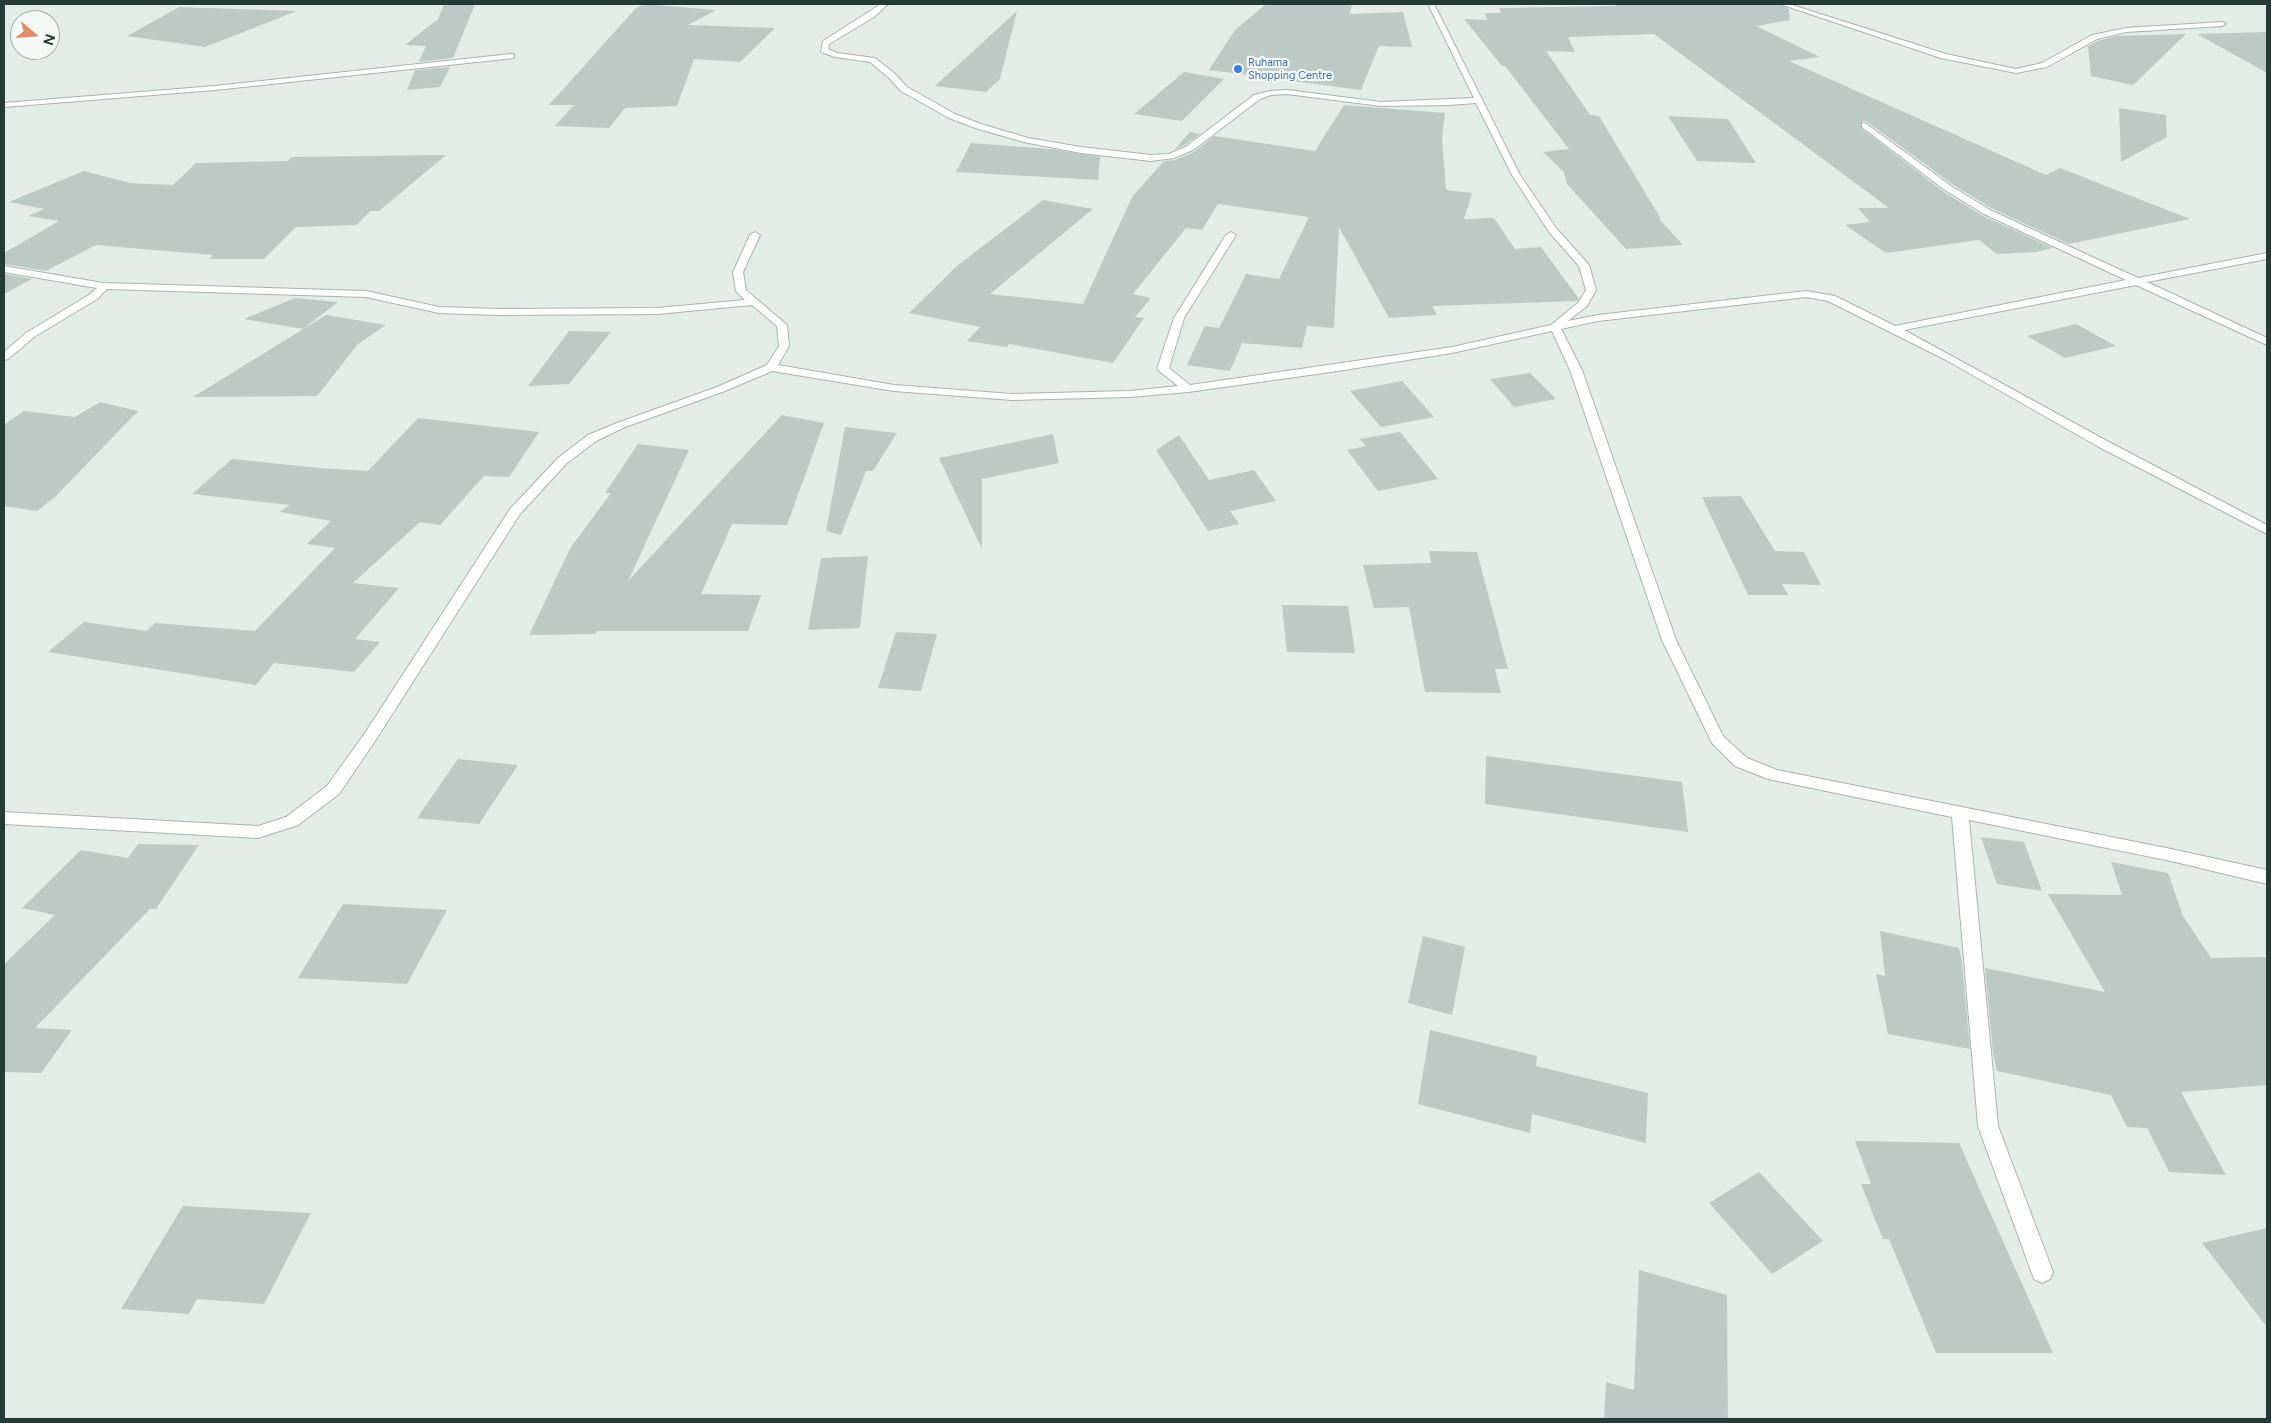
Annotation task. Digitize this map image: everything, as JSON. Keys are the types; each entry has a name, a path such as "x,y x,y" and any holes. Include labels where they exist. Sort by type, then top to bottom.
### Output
{"street":[{"path":"885,4 826,43 824,50 835,54 872,60 891,75 904,89 952,116 1027,140 1081,150 1151,158 1171,156 1190,148 1256,97 1270,93 1287,92 1381,104 1449,103 1480,100"},
{"path":"1431,4 1516,175 1552,230 1584,265 1589,278 1591,290 1583,304 1555,327"},
{"path":"1783,4 1944,56 2016,71 2044,65 2095,37 2126,30 2222,24"},
{"path":"4,105 214,88 511,56"},
{"path":"1865,124 1948,188 1987,212 2267,342"},
{"path":"755,235 738,272 741,291 782,325 784,346 771,367"},
{"path":"1188,389 1164,369 1179,318 1230,235"},
{"path":"1894,329 2267,256"},
{"path":"4,269 103,286 366,294 439,310 491,312 657,311 754,302"},
{"path":"4,357 30,335 93,298 101,291 103,286"},
{"path":"4,818 258,832 292,821 333,790 370,737 515,512 562,461 592,438 621,425 721,389 771,367 894,388 1012,397 1130,394 1188,389 1452,350 1598,318 1806,294 1831,298 1894,329 1950,358 2103,444 2267,530"},
{"path":"1555,327 1576,370 1669,640 1717,738 1741,762 1774,775 2171,855 2267,877"},
{"path":"1960,813 1988,1126 2042,1272"}],"building":[{"path":"444,4 475,4 453,58 419,62 426,46 405,45 438,19"},
{"path":"645,4 716,10 688,25 775,28 740,62 694,59 677,106 625,108 609,128 555,126 574,105 549,105 636,8"},
{"path":"1266,4 1352,4 1350,14 1403,12 1412,47 1379,46 1361,90 1209,70 1235,30"},
{"path":"1613,4 1778,4 1789,9 1790,20 1756,26 1820,57 1789,61 2046,175 2060,168 2190,219 2069,244 1991,208 1952,184 1866,121 1862,121 1861,128 1944,192 1983,216 2053,248 2036,252 1997,254 1979,240 1886,253 1845,225 1870,222 1858,208 1889,208 1654,34 1568,37 1575,52 1546,51 1590,115 1599,116 1661,219 1659,219 1683,245 1626,249 1567,184 1564,172 1543,152 1569,149 1505,66 1502,66 1464,19 1487,20 1485,13 1501,13 1499,8 1617,6"},
{"path":"179,7 297,11 205,47 127,36"},
{"path":"1017,11 1000,79 986,92 935,86"},
{"path":"2267,32 2267,73 2197,34"},
{"path":"2186,34 2133,85 2091,76 2088,46 2098,41 2116,36"},
{"path":"450,67 440,87 407,90 415,70"},
{"path":"1184,72 1224,79 1182,121 1134,114"},
{"path":"1344,105 1445,113 1442,139 1446,190 1472,193 1464,219 1494,218 1515,249 1541,247 1579,299 1578,301 1432,306 1437,315 1389,318 1339,227 1334,328 1307,326 1302,348 1242,343 1230,371 1187,365 1205,326 1219,328 1246,274 1279,279 1309,217 1218,204 1202,230 1186,228 1133,294 1151,298 1135,317 1144,318 1113,363 1009,344 1007,347 967,341 980,327 909,313 957,266 1043,200 1093,209 990,294 1083,304 1132,197 1164,161 1175,160 1194,152 1214,136 1315,151"},
{"path":"2119,108 2166,115 2167,137 2121,162"},
{"path":"1668,116 1728,119 1756,163 1697,161"},
{"path":"1190,132 1200,134 1175,149"},
{"path":"971,143 1051,149 1100,157 1098,180 956,172"},
{"path":"446,155 379,211 370,211 357,225 296,227 264,259 209,259 213,255 96,245 46,271 4,264 4,253 59,221 28,216 44,209 9,202 84,171 130,183 173,185 196,163 288,161 291,157"},
{"path":"4,274 32,279 4,294"},
{"path":"295,298 338,302 303,329 244,319"},
{"path":"326,315 386,325 358,344 317,396 193,397"},
{"path":"2076,324 2116,346 2065,358 2027,336"},
{"path":"569,331 611,332 569,384 528,386"},
{"path":"1530,373 1556,399 1514,407 1490,379"},
{"path":"1402,381 1434,417 1381,427 1350,391"},
{"path":"100,402 138,411 56,496 37,511 4,506 4,425 24,411 75,417"},
{"path":"782,415 824,423 787,525 732,524 701,594 761,595 748,631 597,631 595,634 529,635 571,547 611,493 605,493 638,444 689,450 628,581"},
{"path":"418,418 539,432 509,477 484,476 440,525 420,522 353,583 399,588 355,639 380,642 354,672 274,663 256,685 48,652 84,622 147,631 155,623 255,631 335,548 307,544 331,521 280,512 290,505 192,494 232,459 368,471"},
{"path":"845,427 897,433 873,471 866,471 841,535 826,531"},
{"path":"1400,432 1438,479 1378,491 1347,450 1366,446 1360,439"},
{"path":"1053,434 1059,463 982,479 982,549 939,458"},
{"path":"1179,435 1209,480 1254,470 1276,501 1230,511 1239,524 1208,531 1156,450"},
{"path":"1741,496 1775,551 1804,552 1821,585 1782,584 1788,595 1748,595 1702,497"},
{"path":"1429,551 1477,552 1508,669 1495,669 1501,693 1425,692 1409,607 1374,608 1363,565 1431,563"},
{"path":"868,556 860,628 808,630 821,558"},
{"path":"1282,605 1348,606 1355,653 1287,652"},
{"path":"896,632 937,634 921,691 878,688"},
{"path":"1486,756 1682,782 1688,832 1485,804"},
{"path":"458,759 518,765 479,824 417,818"},
{"path":"1981,837 2024,842 2042,891 1997,884"},
{"path":"138,844 199,845 156,909 150,909 35,1028 72,1030 41,1073 4,1072 4,964 55,915 22,908 81,850 128,858"},
{"path":"2111,862 2168,873 2183,916 2211,958 2267,957 2267,1085 2181,1092 2226,1175 2169,1172 2147,1128 2127,1127 2111,1095 1997,1071 1993,1053 1985,968 2105,992 2048,894 2122,895"},
{"path":"343,904 447,910 407,984 298,978"},
{"path":"1880,931 1959,948 1970,1049 1888,1034 1876,974 1885,976"},
{"path":"1423,936 1465,947 1452,1015 1408,1003"},
{"path":"1430,1030 1537,1056 1536,1066 1648,1093 1646,1143 1532,1114 1530,1133 1418,1104"},
{"path":"1855,1141 1959,1143 2053,1353 1936,1353 1889,1239 1883,1239 1861,1184 1871,1184"},
{"path":"1759,1172 1823,1241 1772,1274 1709,1203"},
{"path":"183,1206 311,1213 264,1304 197,1299 189,1314 121,1309"},
{"path":"2267,1228 2267,1327 2202,1243"},
{"path":"1639,1270 1727,1295 1728,1419 1604,1419 1606,1382 1634,1390"}],"place":[{"name":"Ruhama Shopping Centre","path":"1238,69"}]}
